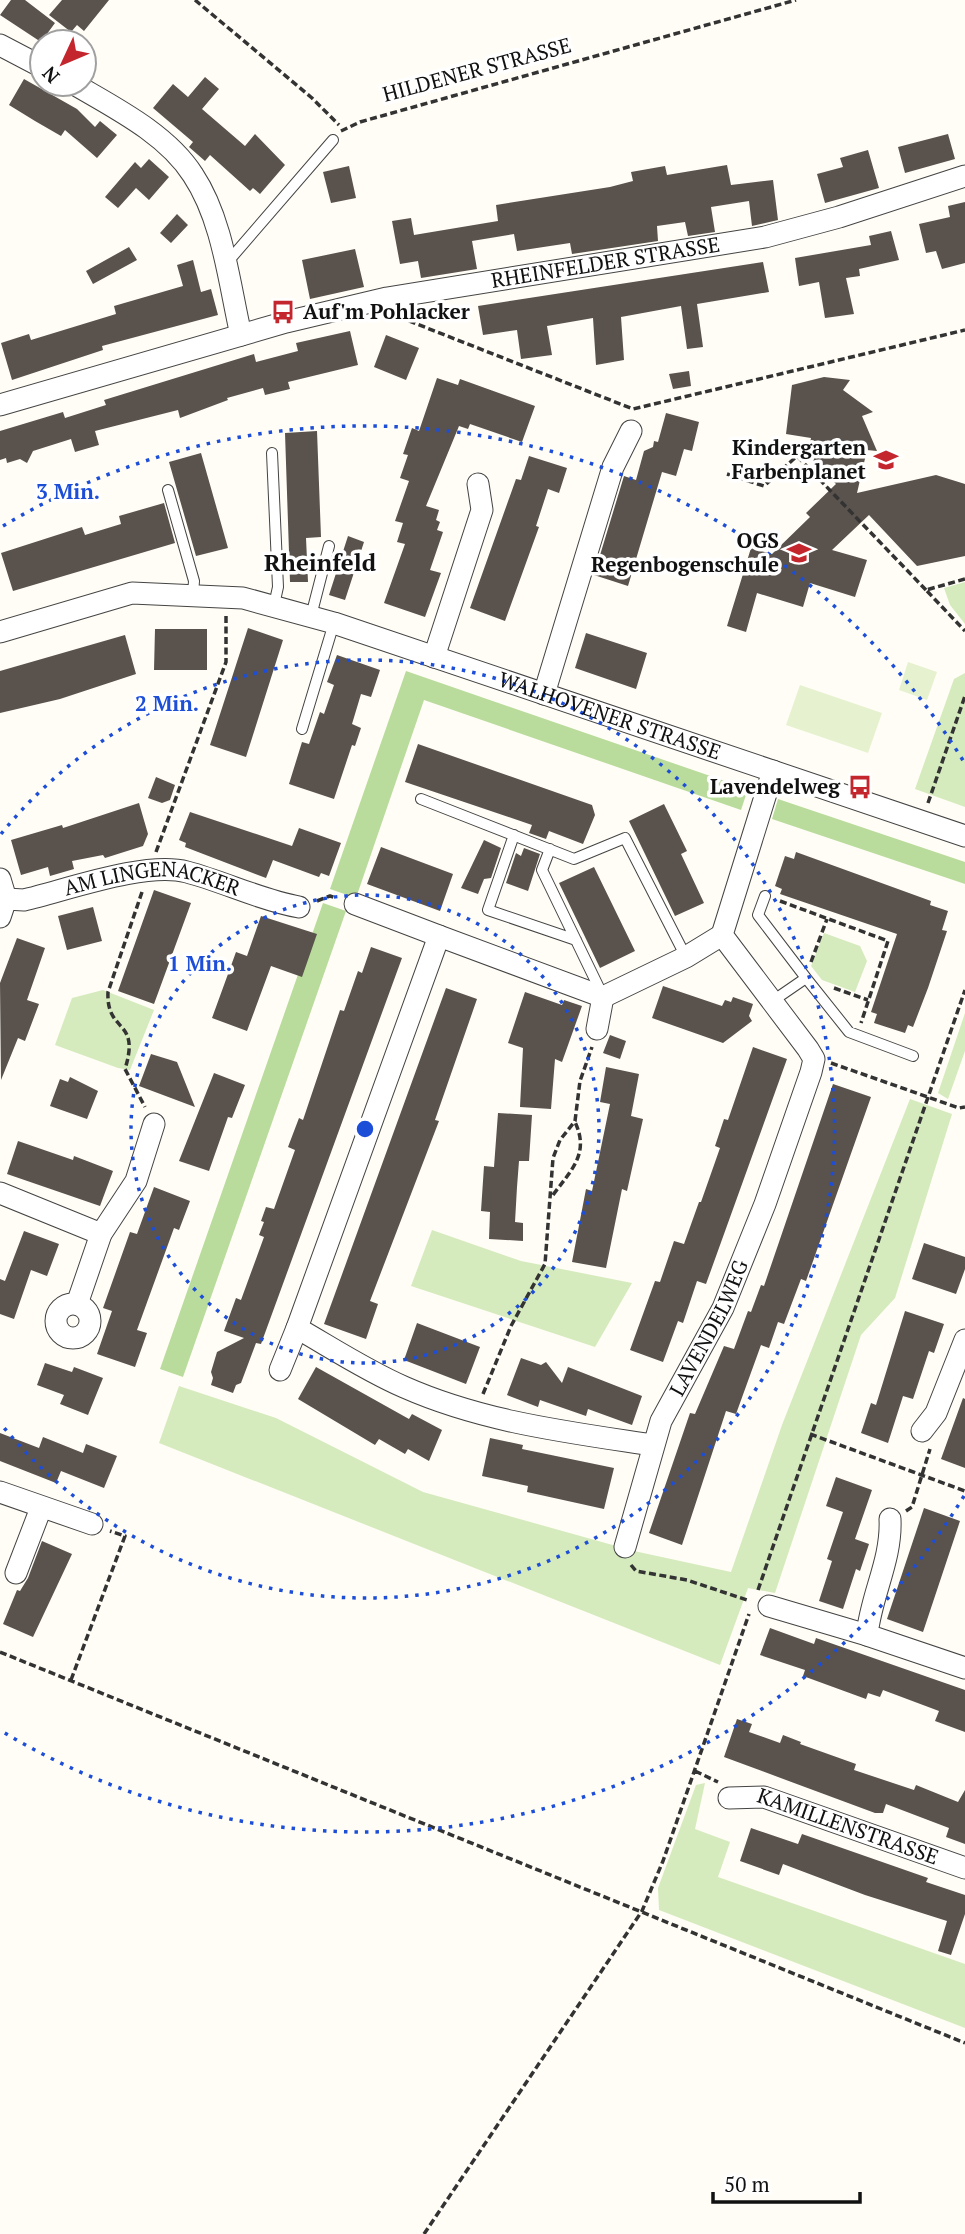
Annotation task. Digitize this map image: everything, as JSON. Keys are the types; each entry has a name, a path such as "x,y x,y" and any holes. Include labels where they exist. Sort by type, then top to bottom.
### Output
{"street":[{"path":"0,45 28,59"},
{"path":"97,98 142,126 193,174 209,205 241,335"},
{"name":"RHEINFELDER STRASSE","path":"0,405 241,335 387,298 765,237 839,217 965,176"},
{"path":"544,694 613,467 631,431"},
{"path":"434,657 482,510 478,484"},
{"name":"WALHOVENER STRASSE","path":"0,632 132,593 223,596 274,605 965,836"},
{"path":"355,904 603,997 686,957 722,935 773,771"},
{"name":"AM LINGENACKER","path":"2,898 24,900 150,869 185,871 268,901 299,907"},
{"path":"722,935 774,1000 814,1059"},
{"path":"280,1370 439,936"},
{"path":"597,1029 603,997"},
{"name":"LAVENDELWEG","path":"625,1547 661,1421 723,1308 765,1204 814,1059"},
{"path":"78,1304 101,1234 136,1181 154,1124"},
{"path":"0,1193 101,1234"},
{"path":"297,1328 404,1387 476,1412 526,1427 652,1446"},
{"path":"922,1431 936,1413 965,1340"},
{"path":"0,1492 92,1524"},
{"path":"16,1573 41,1508"},
{"path":"867,1635 869,1614 891,1545 890,1520"},
{"path":"761,1604 867,1635 965,1668"},
{"name":"KAMILLENSTRASSE","path":"729,1798 764,1797 965,1868"}],"lane":[{"path":"225,265 333,140"},
{"path":"272,453 278,587 274,605"},
{"path":"168,490 194,581 192,594"},
{"path":"311,616 329,546"},
{"path":"302,729 334,623"},
{"path":"421,799 574,859 625,838 686,957"},
{"path":"514,835 488,910 576,940"},
{"path":"550,849 542,870 603,997"},
{"path":"765,896 758,915 849,1032 914,1056"},
{"path":"774,1000 806,978"}],"path":[{"path":"195,0 312,98 343,130"},
{"name":"HILDENER STRASSE","path":"333,140 343,130 796,0"},
{"path":"387,298 391,314 633,409 965,330"},
{"path":"727,474 764,486 797,456 965,631"},
{"path":"926,590 965,579"},
{"path":"154,1124 125,1069 132,1048 131,1038 116,1023 107,1002 108,992 226,662 223,596"},
{"path":"922,822 965,696"},
{"path":"299,907 330,896 355,904"},
{"path":"765,896 888,941 857,1035"},
{"path":"827,919 806,978 869,1000"},
{"path":"424,2234 642,1911 761,1604 810,1434 965,990"},
{"path":"551,1197 573,1168 581,1151 582,1138 575,1121 580,1081 597,1029"},
{"path":"814,1059 965,1107"},
{"path":"476,1412 511,1326 545,1264 553,1158 560,1140 575,1121"},
{"path":"890,1520 912,1507 932,1451 922,1431"},
{"path":"810,1434 965,1491"},
{"path":"71,1680 125,1536 92,1524"},
{"path":"625,1547 628,1562 636,1571 687,1580 761,1604"},
{"path":"0,1652 965,2043"},
{"path":"695,1770 715,1778 729,1798"}],"green space":[{"path":"965,582 965,624 950,605 944,588"},
{"path":"908,662 937,672 927,700 899,690"},
{"path":"406,671 748,789 741,810 424,700 356,898 330,889"},
{"path":"965,673 965,807 915,789 954,679"},
{"path":"800,685 882,713 868,753 786,725"},
{"path":"778,799 965,862 965,884 772,819"},
{"path":"323,903 346,911 183,1377 160,1369"},
{"path":"824,933 860,946 867,961 855,992 822,980 811,966"},
{"path":"103,990 154,1010 130,1070 55,1045 72,998"},
{"path":"965,1013 965,1051 948,1099 938,1093"},
{"path":"910,1099 952,1114 895,1298 861,1335 775,1593 748,1588 720,1665 159,1443 179,1386 276,1418 423,1492 634,1551 731,1572 782,1425"},
{"path":"432,1230 521,1261 632,1283 595,1347 411,1286"},
{"path":"705,1783 695,1829 730,1842 718,1877 965,1964 965,2028 659,1910 658,1888 696,1785"}],"building":[{"path":"11,0 25,0 55,23 51,28 28,28 28,33 0,15"},
{"path":"62,0 109,0 86,28 77,25 74,28 66,28 49,15"},
{"path":"205,77 219,89 202,109 245,146 255,134 285,165 260,194 253,188 250,191 210,155 205,161 189,147 193,142 153,108 173,84 188,97"},
{"path":"24,79 28,81 28,98 58,98 77,109 95,127 100,121 117,135 97,158 65,130 61,136 9,105"},
{"path":"948,134 955,159 905,173 898,147"},
{"path":"868,150 879,188 825,203 817,174 843,167 840,158"},
{"path":"149,159 169,177 149,200 136,188 118,208 105,197 135,162 141,168"},
{"path":"727,165 731,185 773,180 778,220 752,226 749,201 711,207 715,232 688,236 685,222 657,226 658,241 572,254 570,243 517,251 514,234 472,241 477,269 421,278 418,261 400,264 392,221 411,218 414,235 498,221 496,205 610,187 633,181 631,172 665,166 667,175"},
{"path":"349,166 356,198 331,203 323,172"},
{"path":"965,202 965,263 942,269 936,251 926,253 919,224 950,217 948,206"},
{"path":"177,214 188,225 171,243 160,233"},
{"path":"891,231 899,260 859,269 860,276 846,278 854,314 825,318 819,282 799,286 795,258 871,245 869,236"},
{"path":"129,247 137,260 93,284 86,271"},
{"path":"355,249 364,287 310,299 302,260"},
{"path":"193,260 201,292 211,289 218,315 102,346 103,350 12,380 1,343 29,334 31,340 116,314 114,306 183,286 177,265"},
{"path":"763,262 769,292 697,304 703,347 687,349 681,306 621,317 624,360 596,365 593,318 547,326 552,355 521,359 517,330 483,335 478,306"},
{"path":"350,331 358,365 288,382 290,389 265,395 263,388 227,398 228,400 180,418 178,410 95,431 99,445 75,452 71,439 33,451 27,463 20,459 7,463 6,458 0,460 0,431 63,412 65,418 106,405 104,400 254,354 256,362 298,351 296,343"},
{"path":"386,335 419,348 406,380 374,367"},
{"path":"689,371 691,386 673,389 669,374"},
{"path":"824,377 850,380 843,390 873,412 862,416 877,451 867,450 857,493 936,475 965,484 965,556 917,566 869,515 832,550 867,560 855,597 810,583 803,607 757,593 746,632 727,626 751,548 772,554 810,517 806,513 836,484 813,461 820,447 810,443 811,438 786,434 792,385"},
{"path":"437,378 458,385 460,379 535,406 522,442 470,424 468,429 459,426 426,506 439,510 436,520 440,522 437,530 443,532 430,570 441,573 425,617 384,603 405,544 397,542 403,523 395,521 409,481 400,478 408,455 403,454 412,428 419,431"},
{"path":"666,413 699,422 692,451 684,449 676,476 662,472 628,586 594,575 624,476 636,480 644,451 653,447 654,441 658,442"},
{"path":"317,431 321,537 306,538 308,582 290,582 285,433"},
{"path":"201,453 228,548 196,556 169,462"},
{"path":"529,456 567,468 559,493 548,489 536,526 539,527 505,621 470,608 516,479 521,480"},
{"path":"164,503 175,543 13,591 1,553 82,527 85,535 121,524 119,516"},
{"path":"348,536 364,542 345,600 329,595"},
{"path":"248,628 283,640 246,757 210,745"},
{"path":"155,629 207,629 207,670 154,670"},
{"path":"586,633 647,653 636,689 575,668"},
{"path":"125,635 136,674 60,699 0,713 0,671"},
{"path":"337,655 380,670 371,697 361,694 352,724 361,728 355,746 352,745 334,799 289,784 302,742 309,744 320,712 324,714 334,685 327,682"},
{"path":"418,744 592,805 595,815 583,844 549,831 546,839 529,833 532,825 405,782"},
{"path":"156,777 175,785 170,800 162,803 148,798"},
{"path":"139,803 148,834 143,846 105,858 103,855 72,861 74,869 50,876 48,867 21,875 11,840 62,825 63,828"},
{"path":"664,804 687,851 681,854 704,903 675,916 629,821"},
{"path":"190,812 292,846 299,828 341,843 329,876 321,873 319,877 273,860 266,878 185,847 186,843 179,840"},
{"path":"484,840 501,848 491,878 484,879 478,894 461,888"},
{"path":"381,847 453,874 440,911 367,884"},
{"path":"524,848 540,854 528,891 506,883 516,853 521,856"},
{"path":"796,852 931,901 930,905 948,911 942,930 947,931 928,988 913,1027 908,1025 905,1033 874,1023 877,1014 871,1012 897,934 780,894 782,889 775,886 785,856 794,859"},
{"path":"594,867 635,951 600,968 559,883"},
{"path":"154,890 191,903 154,1004 118,991"},
{"path":"93,907 102,941 67,950 58,916"},
{"path":"261,916 317,934 302,977 271,966 247,1031 212,1018 236,952 247,956"},
{"path":"17,938 45,948 27,1000 39,1004 25,1041 18,1038 1,1080 0,983"},
{"path":"371,947 402,958 261,1344 256,1343 241,1383 236,1385 233,1393 211,1385 211,1372 217,1352 244,1338 224,1331 236,1298 241,1300 264,1237 259,1235 264,1222 261,1221 266,1207 274,1209 295,1150 288,1147 299,1118 303,1120 340,1010 344,1011 358,971 362,973"},
{"path":"663,986 722,1006 725,1000 731,1002 733,997 753,1004 749,1016 752,1021 723,1043 652,1018"},
{"path":"446,988 477,999 435,1120 439,1121 370,1301 378,1304 366,1339 324,1324"},
{"path":"525,992 562,1005 564,1000 582,1006 562,1062 555,1059 551,1109 520,1107 523,1048 508,1043"},
{"path":"610,1035 626,1041 620,1059 603,1053"},
{"path":"753,1047 787,1059 706,1284 697,1281 683,1323 678,1321 663,1362 630,1350 655,1281 660,1282 674,1241 684,1244 720,1148 715,1146 724,1119 728,1120"},
{"path":"151,1054 177,1062 195,1107 139,1086"},
{"path":"606,1067 639,1074 631,1116 643,1119 627,1191 622,1189 606,1268 572,1262 586,1189 592,1191 610,1104 600,1102"},
{"path":"214,1073 245,1085 232,1118 228,1117 209,1171 179,1161"},
{"path":"70,1077 98,1091 87,1119 50,1106 60,1079 68,1082"},
{"path":"833,1084 871,1097 806,1281 801,1279 784,1324 778,1322 769,1348 761,1345 736,1414 726,1411 682,1545 649,1533 690,1413 695,1414 724,1346 734,1349 748,1311 751,1312 761,1285 764,1286"},
{"path":"498,1113 532,1115 529,1161 519,1161 517,1187 515,1222 523,1223 523,1241 489,1239 490,1212 481,1211 484,1166 494,1167"},
{"path":"18,1141 73,1160 74,1156 113,1171 100,1206 7,1174"},
{"path":"154,1187 190,1201 179,1230 174,1228 137,1330 147,1333 135,1367 97,1354 112,1311 103,1308 130,1232 137,1234"},
{"path":"24,1231 59,1244 47,1276 31,1270 14,1319 0,1314 0,1279 5,1281"},
{"path":"924,1243 965,1257 965,1269 956,1294 912,1279"},
{"path":"905,1311 944,1324 934,1353 929,1351 913,1399 903,1396 888,1443 861,1433 871,1403 876,1405"},
{"path":"417,1323 480,1347 466,1384 404,1360"},
{"path":"521,1358 541,1365 546,1362 562,1383 568,1367 642,1396 632,1425 588,1409 586,1416 540,1400 538,1407 507,1395"},
{"path":"45,1363 72,1372 74,1367 103,1378 88,1415 60,1404 64,1395 37,1385"},
{"path":"316,1367 409,1419 412,1414 442,1430 429,1461 408,1449 405,1454 379,1439 375,1445 298,1399"},
{"path":"963,1398 965,1399 965,1468 941,1459"},
{"path":"0,1433 39,1448 43,1437 83,1453 86,1444 117,1456 104,1488 61,1471 56,1483 0,1461"},
{"path":"490,1438 523,1445 522,1449 614,1468 604,1509 527,1492 528,1486 482,1476"},
{"path":"836,1477 872,1490 855,1539 869,1544 860,1571 856,1569 843,1609 819,1601 832,1561 827,1559 843,1512 826,1506"},
{"path":"924,1508 960,1521 923,1632 887,1619"},
{"path":"42,1541 72,1554 33,1637 3,1624 17,1590 20,1591 28,1578"},
{"path":"770,1628 814,1644 816,1638 965,1690 965,1732 935,1721 939,1711 883,1690 880,1697 868,1693 866,1699 803,1676 805,1670 760,1655"},
{"path":"737,1719 752,1724 749,1732 780,1743 783,1735 856,1764 854,1770 914,1790 916,1785 958,1802 965,1790 965,1844 946,1837 949,1828 886,1804 883,1813 875,1813 724,1757"},
{"path":"751,1828 798,1844 802,1834 928,1878 926,1882 965,1895 965,1914 951,1955 938,1951 947,1921 865,1895 783,1864 779,1875 740,1861"}],"place":[{"name":"Auf'm Pohlacker","path":"283,312"},
{"name":"Kindergarten Farbenplanet","path":"886,460"},
{"name":"OGS Regenbogenschule","path":"799,553"},
{"name":"Lavendelweg","path":"860,787"}],"district":[{"name":"Rheinfeld","path":"320,563"}]}
